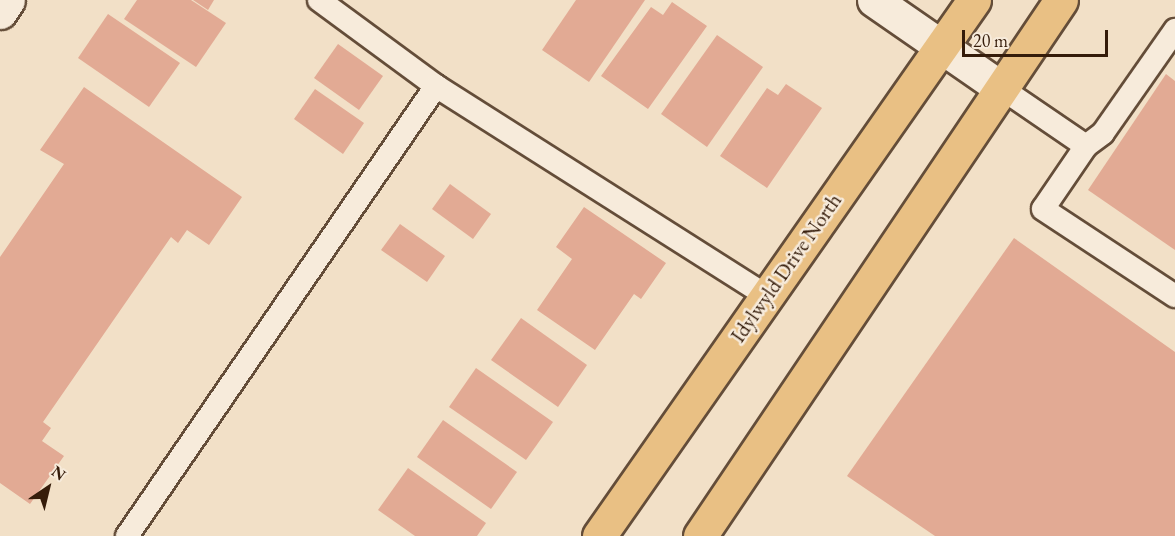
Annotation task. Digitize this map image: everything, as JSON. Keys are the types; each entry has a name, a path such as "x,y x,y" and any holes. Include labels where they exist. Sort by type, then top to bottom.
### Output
{"main road":[{"name":"Idylwyld Drive North","path":"598,536 974,0"},
{"path":"708,533 1001,87 1061,0"}],"street":[{"path":"0,12 9,0"},
{"path":"874,0 1001,87"}],"lane":[{"path":"319,0 436,86 767,296"},
{"path":"1175,30 1103,133 1086,146 1043,209 1175,296"},
{"path":"127,536 436,86"},
{"path":"1001,87 1086,146"}],"building":[{"path":"137,0 191,0 226,23 196,67 124,19"},
{"path":"193,0 214,0 208,10"},
{"path":"576,0 645,0 589,82 542,50"},
{"path":"672,2 707,26 648,109 601,76 651,7 663,15"},
{"path":"108,14 180,63 149,107 78,58"},
{"path":"717,35 763,67 707,147 661,114"},
{"path":"338,44 383,76 359,110 314,78"},
{"path":"1166,74 1175,81 1175,250 1088,190"},
{"path":"786,84 822,108 767,188 720,156 767,88 778,95"},
{"path":"84,87 242,197 209,245 187,230 178,243 171,237 43,422 51,428 42,441 64,456 30,504 0,483 0,257 64,164 40,150"},
{"path":"315,89 364,123 343,154 294,119"},
{"path":"450,184 491,214 473,239 432,209"},
{"path":"584,207 666,263 641,299 634,294 595,350 537,310 572,259 556,247"},
{"path":"400,224 445,256 427,282 381,250"},
{"path":"1014,238 1175,352 1175,536 935,536 847,476"},
{"path":"521,318 587,365 558,407 491,360"},
{"path":"476,368 553,422 526,460 449,407"},
{"path":"443,420 517,472 491,509 417,457"},
{"path":"408,468 486,523 477,536 415,536 378,510"}]}
